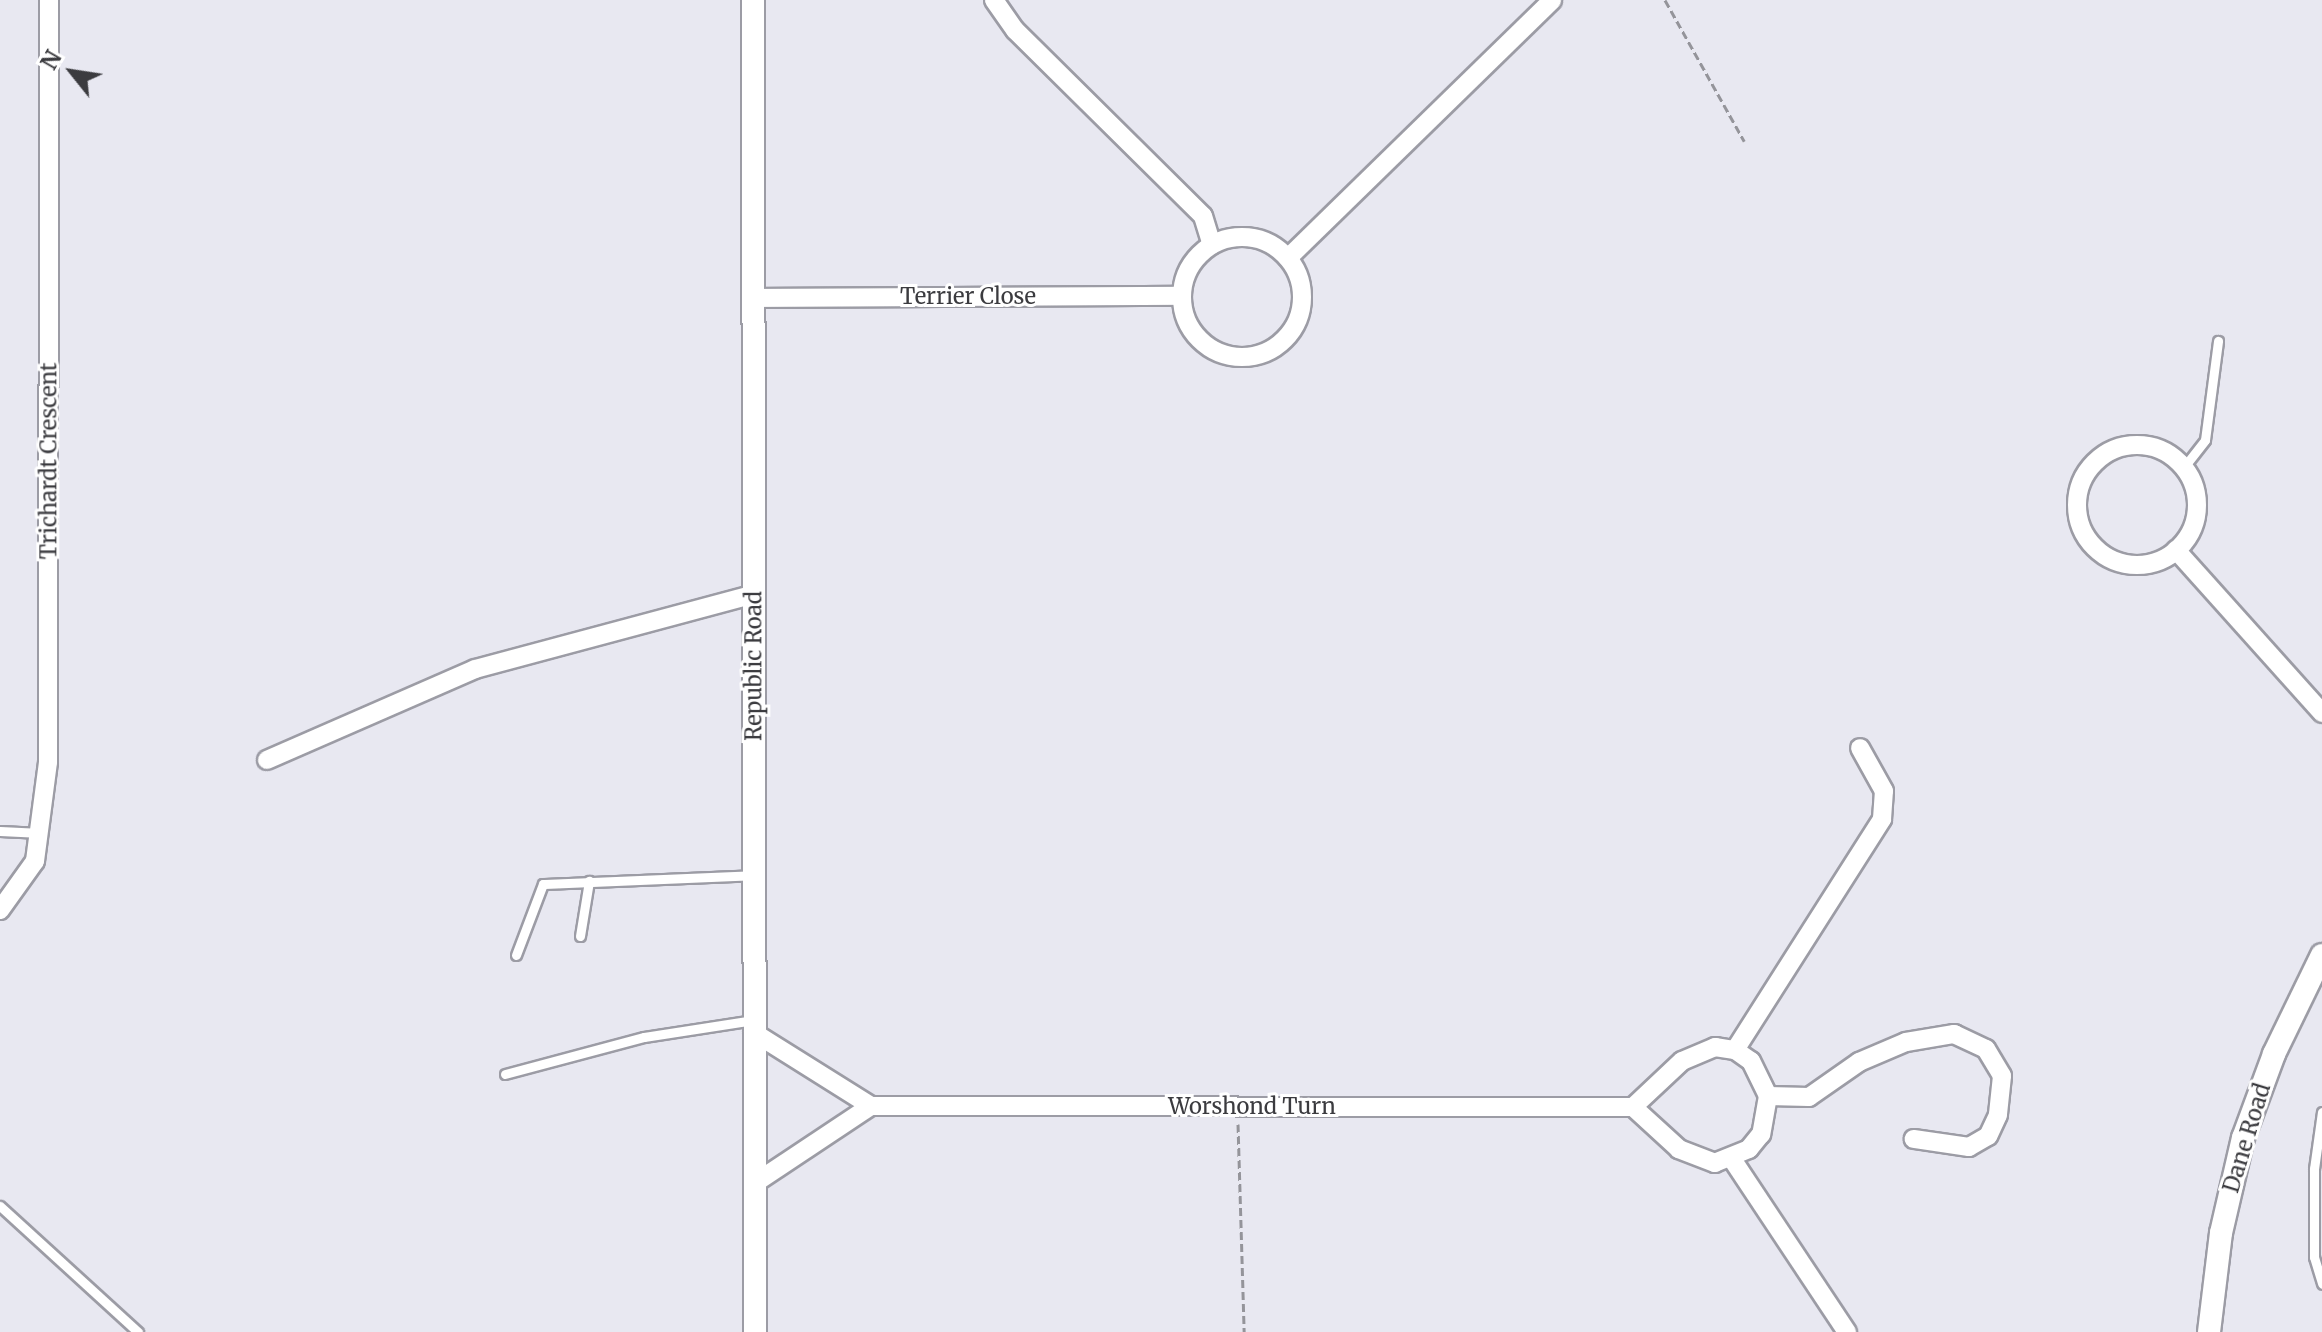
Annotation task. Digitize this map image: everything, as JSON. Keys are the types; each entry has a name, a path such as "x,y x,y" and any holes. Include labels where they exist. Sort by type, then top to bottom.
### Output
{"street":[{"name":"Trichardt Crescent","path":"0,910 35,861 41,833 50,711 49,0"},
{"name":"Republic Road","path":"753,0 755,1332"},
{"path":"994,0 1015,30 1203,216 1212,245"},
{"path":"1288,258 1552,0"},
{"path":"1253,237 1288,258 1301,286 1300,312 1289,335 1263,353 1231,356 1207,346 1187,321 1182,296 1192,264 1212,245 1253,237"},
{"name":"Terrier Close","path":"755,298 1182,296"},
{"path":"2146,445 2184,467 2197,505 2195,522 2176,550 2145,564 2112,559 2087,537 2077,504 2087,472 2113,450 2146,445"},
{"path":"2176,550 2322,713"},
{"path":"267,760 475,669 754,594"},
{"path":"1735,1050 1882,819 1886,799 1860,748"},
{"name":"Dane Road","path":"2209,1332 2221,1233 2243,1138 2274,1054 2322,955"},
{"path":"754,1026 871,1106 755,1183"},
{"path":"1768,1096 1809,1097 1859,1062 1906,1042 1954,1034 1986,1049 2002,1076 1998,1115 1988,1136 1969,1147 1914,1139"},
{"path":"1715,1047 1735,1050 1759,1070 1768,1096 1761,1134 1732,1159 1695,1158 1633,1107 1697,1053 1715,1047"},
{"name":"Worshond Turn","path":"871,1106 1633,1107"},
{"path":"1732,1159 1847,1332"}],"lane":[{"path":"2184,467 2205,440 2218,341"},
{"path":"0,831 41,833"},
{"path":"516,955 543,884 754,875"},
{"path":"580,936 589,881"},
{"path":"505,1074 644,1037 754,1026"},
{"path":"2322,1112 2314,1169 2314,1257 2322,1284"},
{"path":"0,1206 138,1332"}],"path":[{"path":"1665,0 1744,141"},
{"path":"1238,1108 1244,1332"}]}
